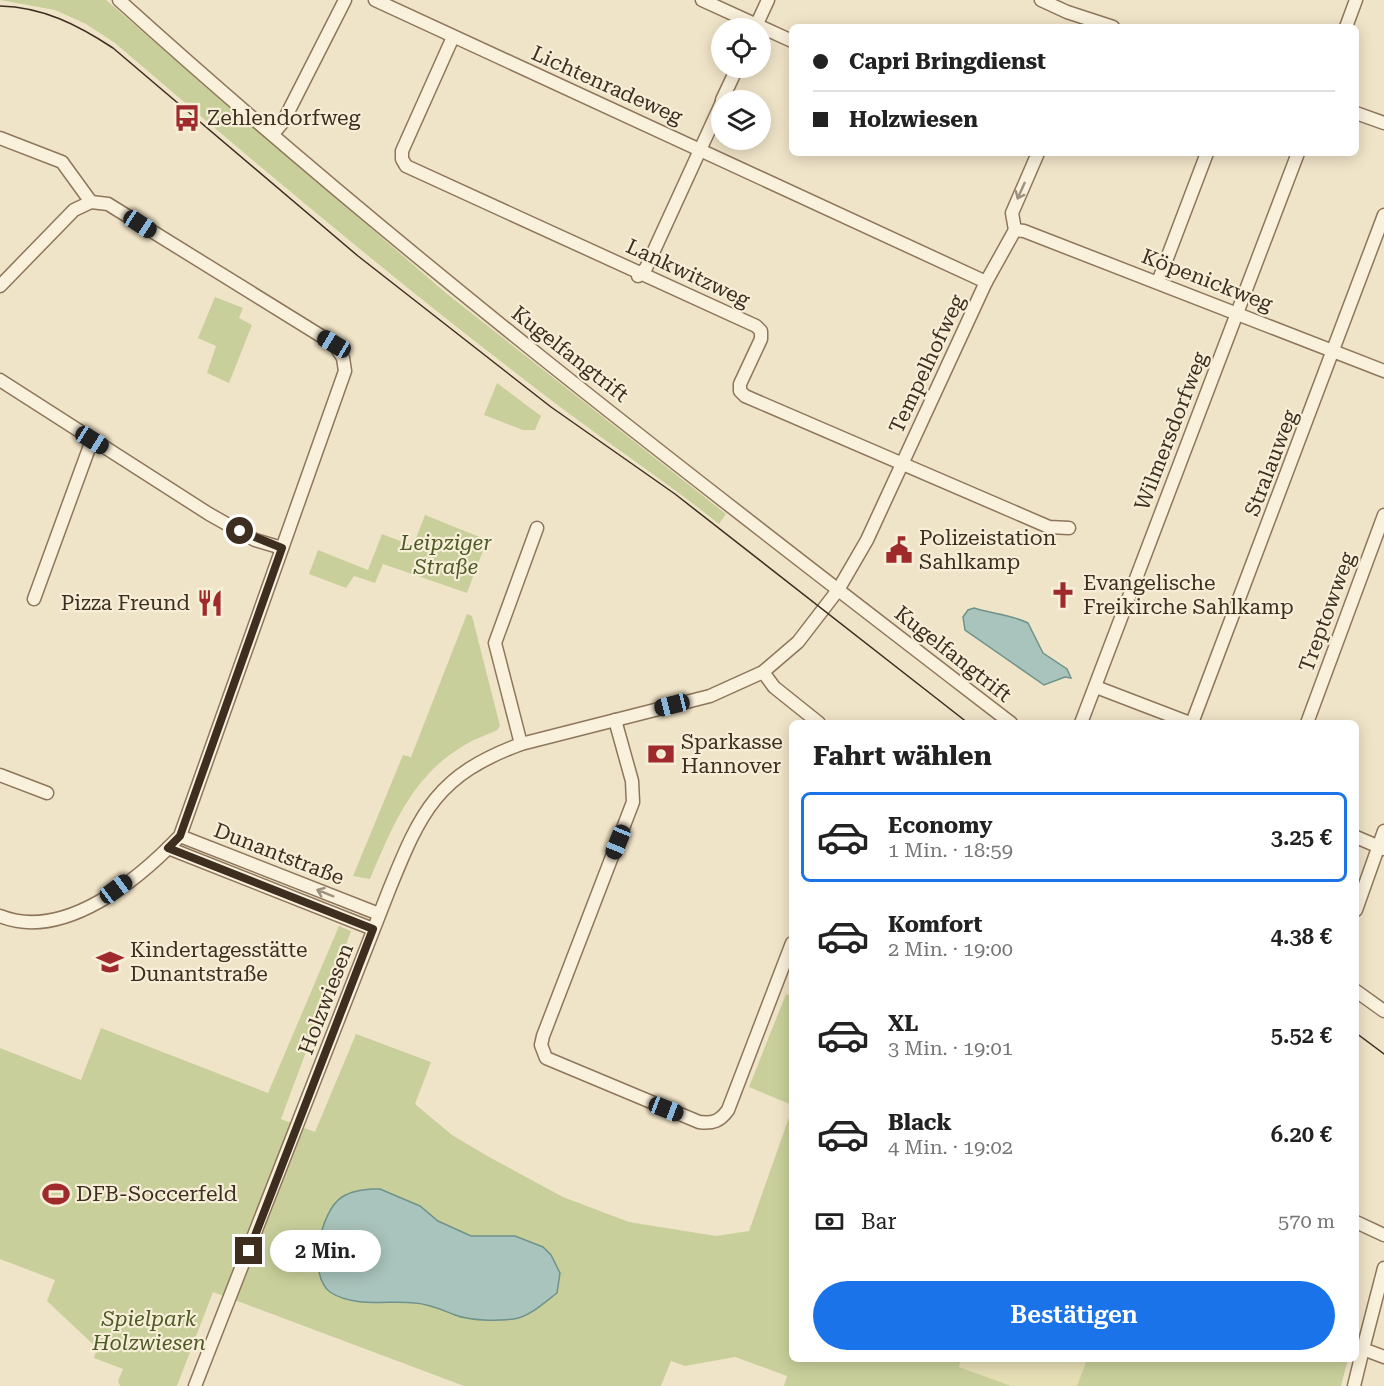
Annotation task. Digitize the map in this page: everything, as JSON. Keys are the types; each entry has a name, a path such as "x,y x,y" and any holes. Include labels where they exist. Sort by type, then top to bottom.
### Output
{"street":[{"name":"Kugelfangtrift","path":"119,0 273,134 489,315 1007,720"},
{"path":"273,134 283,122 345,0"},
{"name":"Lichtenradeweg","path":"375,0 986,282"},
{"path":"702,0 738,18"},
{"path":"760,18 768,0"},
{"path":"1041,0 1097,24"},
{"path":"1347,24 1356,0"},
{"path":"771,33 789,40"},
{"name":"Lankwitzweg","path":"453,37 402,151 406,166 756,326 761,331 760,339 740,384 740,391 745,396 1049,527 1070,528"},
{"path":"1359,114 1384,123"},
{"path":"639,274 646,268 711,125"},
{"path":"0,138 62,162 91,202"},
{"name":"Tempelhofweg","path":"838,590 867,540 986,282 1015,230 1012,213 1035,156"},
{"path":"1158,282 1206,156"},
{"name":"Wilmersdorfweg","path":"1082,720 1297,156"},
{"path":"0,286 74,210 91,202 108,204 334,344 343,358 345,371 180,836"},
{"name":"Stralauweg","path":"1192,720 1384,215"},
{"name":"Köpenickweg","path":"1015,230 1024,231 1237,312 1384,371"},
{"path":"0,380 209,514 255,540 282,548"},
{"path":"34,599 92,440"},
{"name":"Treptowweg","path":"1309,720 1384,515"},
{"path":"521,744 495,643 537,528"},
{"name":"Holzwiesen","path":"195,1386 373,929 413,832 437,796 457,777 477,763 521,744 710,696 763,672 798,642 838,590"},
{"path":"763,672 774,687 815,720"},
{"path":"1096,687 1183,720"},
{"path":"615,720 632,781 633,802 543,1036 541,1045 546,1058 566,1069 699,1122 709,1124 722,1119 728,1110 789,951"},
{"path":"0,775 47,794"},
{"path":"1359,902 1381,847 1384,831"},
{"name":"Dunantstraße","path":"0,916 44,921 70,916 99,903 180,836 380,914"},
{"path":"1359,838 1381,847"},
{"name":"Dunantstraße","path":"168,848 373,929"},
{"path":"1359,993 1384,1011"},
{"path":"1359,1223 1384,1235"},
{"path":"1354,1386 1384,1268"},
{"path":"1363,1348 1384,1357"}],"shaded area":[{"path":"960,1362 1086,1362 1077,1386 1011,1386 959,1367"}],"green space":[{"path":"0,0 106,0 446,293 726,514 719,524 551,400 440,313 276,180 115,43 86,24 55,10"},
{"path":"215,297 243,308 239,318 252,325 229,383 207,373 216,346 198,338"},
{"path":"497,383 541,416 535,430 523,430 484,415"},
{"name":"Leipziger Straße","path":"425,515 487,540 467,593 383,564 375,583 354,576 346,588 309,574 318,550 368,570 382,534 413,546"},
{"path":"467,614 472,616 500,726 497,730 460,748 429,774 416,789 395,823 370,879 353,876 403,755 411,757"},
{"name":"Spielpark Holzwiesen","path":"339,926 351,931 281,1119 315,1132 356,1034 431,1062 415,1104 452,1135 489,1157 563,1197 629,1222 716,1236 749,1231 789,1118 789,1362 960,1362 959,1367 1011,1386 784,1386 787,1376 735,1357 685,1366 671,1361 661,1386 464,1386 213,1292 177,1386 120,1386 118,1381 123,1369 94,1358 97,1348 47,1301 55,1280 0,1259 0,1048 81,1080 101,1028 268,1093"},
{"path":"786,994 789,996 789,1104 749,1087"},
{"path":"1086,1362 1347,1362 1341,1386 1077,1386"}],"water":[{"path":"974,608 1028,623 1043,653 1067,669 1071,678 1065,677 1044,685 965,630 963,617 968,610"},
{"path":"380,1189 420,1206 438,1221 471,1236 515,1236 543,1247 551,1255 560,1273 557,1293 537,1309 520,1318 492,1320 461,1317 420,1304 361,1302 339,1297 330,1292 323,1284 319,1272 319,1243 322,1229 334,1204 342,1197 353,1192"}],"tram line":[{"path":"0,6 31,10 60,19 113,48 358,256 551,407 675,494 964,720"},
{"path":"1359,1035 1384,1054"}],"place":[{"name":"Zehlendorfweg","path":"187,118"},
{"name":"Polizeistation Sahlkamp","path":"899,550"},
{"name":"Evangelische Freikirche Sahlkamp","path":"1063,595"},
{"name":"Pizza Freund","path":"210,603"},
{"name":"Sparkasse Hannover","path":"661,754"},
{"name":"Kindertagesstätte Dunantstraße","path":"110,962"},
{"name":"DFB-Soccerfeld","path":"56,1194"}],"route":[{"path":"240,531 255,540 282,548 180,836 168,848 373,929 249,1251"}]}
